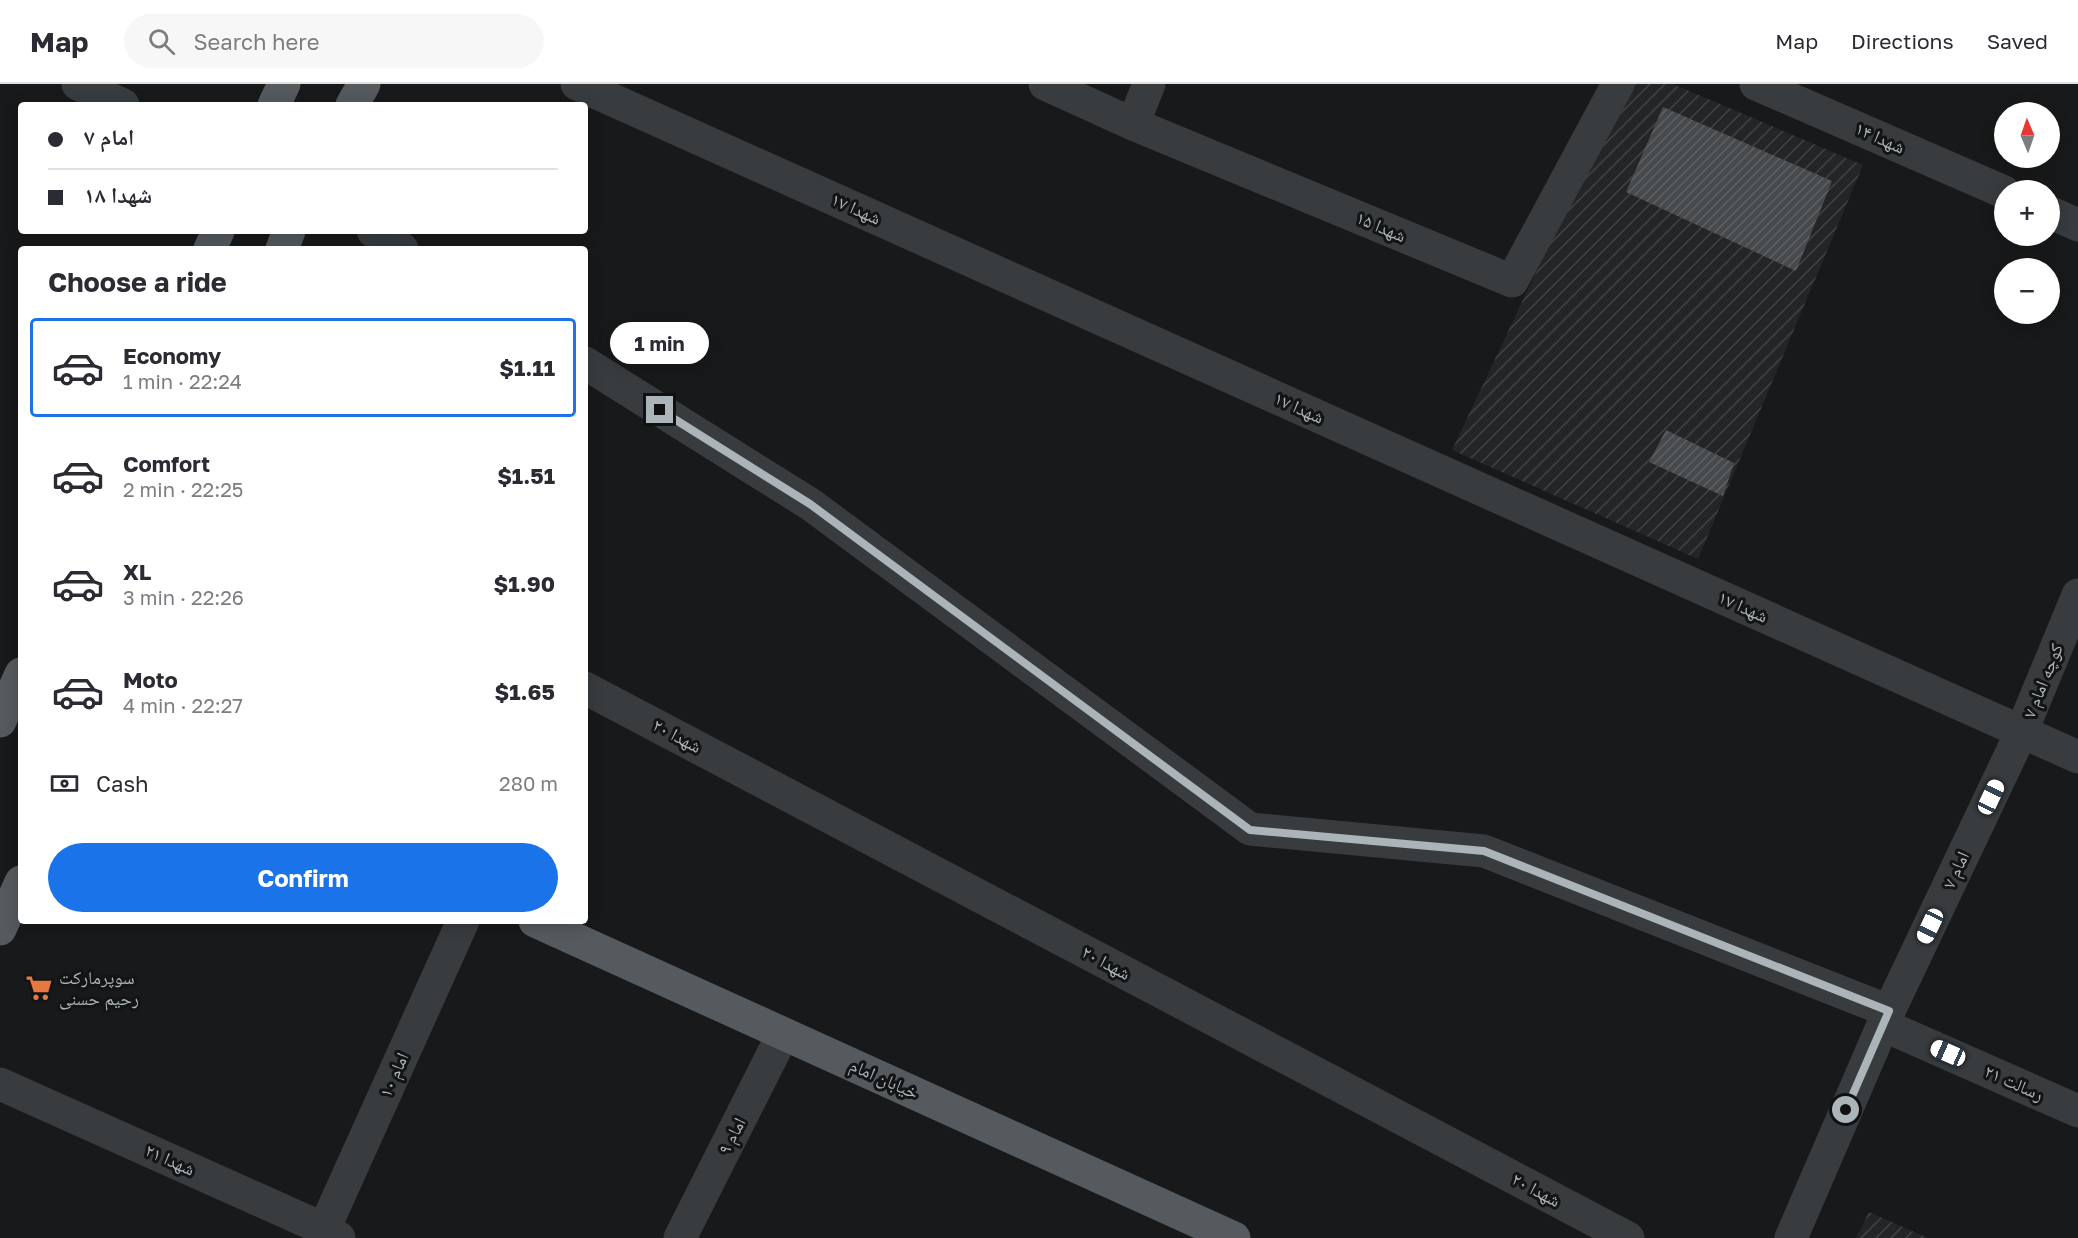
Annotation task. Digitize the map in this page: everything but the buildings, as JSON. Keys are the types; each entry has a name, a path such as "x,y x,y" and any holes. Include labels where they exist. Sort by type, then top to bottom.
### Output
{"main road":[{"path":"275,102 284,84"},
{"path":"354,102 364,84"},
{"path":"0,721 14,682"},
{"path":"0,929 18,889"},
{"name":"خیابان امام","path":"542,924 1234,1238"}],"street":[{"path":"78,84 117,102"},
{"name":"شهدا ۱۷","path":"577,84 2078,757"},
{"name":"شهدا ۱۵","path":"1045,84 1132,124 1512,281 1618,84"},
{"path":"1132,124 1149,84"},
{"name":"شهدا ۱۴","path":"1756,84 1994,188"},
{"path":"2060,217 2078,225"},
{"path":"379,234 397,246"},
{"name":"رسالت ۲۱","path":"588,365 810,504 1250,830 1484,851 1886,1018 2078,1111"},
{"name":"کوچه امام ۷","path":"2021,732 2078,596"},
{"name":"شهدا ۲۰","path":"588,690 1628,1238"},
{"name":"امام ۷","path":"1791,1238 1886,1018 2021,732"},
{"name":"امام ۱۰","path":"332,1234 462,924"},
{"name":"امام ۹","path":"680,1238 783,1034"},
{"name":"شهدا ۲۱","path":"0,1084 332,1234"}],"shaded area":[{"path":"1625,84 1673,84 1863,165 1698,559 1452,450"},
{"path":"1869,1212 1928,1238 1856,1238"}],"place":[{"name":"سوپرمارکت رحیم حسنی","path":"39,988"}],"route":[{"path":"660,410 810,504 1250,830 1484,851 1889,1011 1846,1110"}]}
